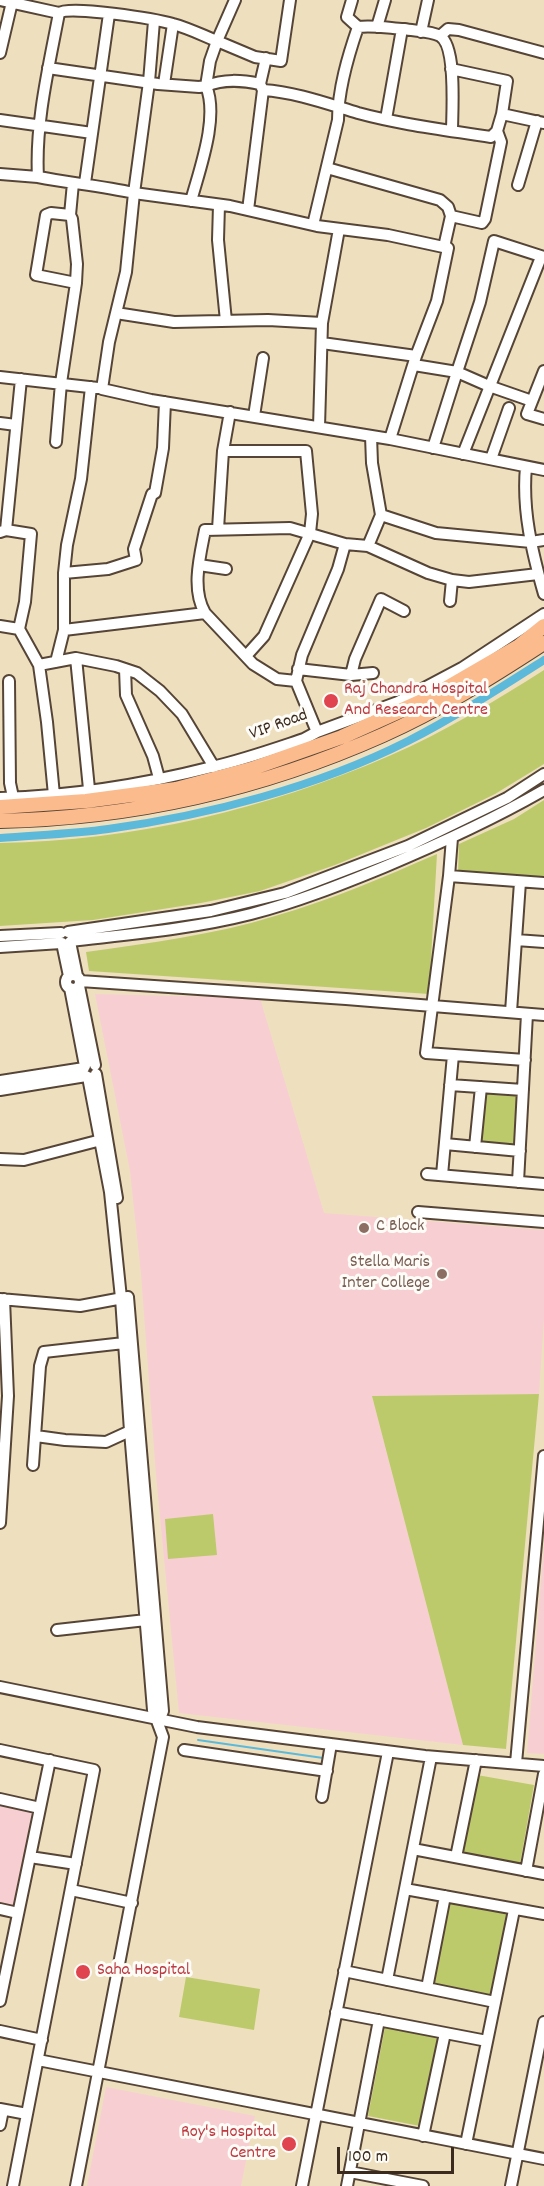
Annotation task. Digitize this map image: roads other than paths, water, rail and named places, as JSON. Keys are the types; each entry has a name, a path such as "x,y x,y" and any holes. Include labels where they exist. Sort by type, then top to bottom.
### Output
{"main road":[{"name":"VIP Road","path":"0,807 86,801 176,789 251,769 342,737 431,697 519,646 544,626"},
{"path":"0,821 134,809 225,791 303,767 383,735 442,706 544,643"}],"street":[{"path":"0,0 36,4 59,13"},
{"path":"191,201 212,116 206,86 210,61 235,0"},
{"path":"38,177 37,156 48,68 59,13 63,10 88,5 109,14 173,24 255,57 281,61 290,0"},
{"path":"352,0 347,17 358,27 402,29 440,36 449,50 453,100 452,131"},
{"path":"377,27 385,0"},
{"path":"421,32 428,0"},
{"path":"0,53 12,2"},
{"path":"85,183 109,14"},
{"path":"102,389 109,342 126,273 154,21"},
{"path":"164,84 173,24"},
{"path":"313,225 338,120 350,52 358,27"},
{"path":"386,119 402,29"},
{"path":"440,36 447,29 459,30 544,53"},
{"path":"248,210 266,58"},
{"path":"48,68 199,87 230,80 414,126 491,137 497,131 502,114 507,81 451,69"},
{"path":"502,114 540,122 518,185"},
{"path":"0,120 92,133"},
{"path":"482,223 485,219 501,142 497,131"},
{"path":"327,168 440,200 448,207 451,216 444,248"},
{"path":"0,174 85,183 134,193 219,205 313,225 388,235 448,248 437,301 390,439"},
{"path":"56,442 61,383 76,283 77,264 70,215 73,183"},
{"path":"219,205 218,240 226,321"},
{"path":"70,215 51,213 46,215 36,275 76,283"},
{"path":"451,216 482,223 494,241 543,257 463,454"},
{"path":"319,427 322,323 339,229"},
{"path":"433,448 480,302 494,241"},
{"path":"116,313 174,322 301,321 322,323"},
{"path":"322,343 458,372 532,401"},
{"path":"254,416 263,358"},
{"path":"544,371 527,414 544,419"},
{"path":"0,376 91,387 165,402 390,439 544,470"},
{"path":"21,379 10,504 3,531 31,534 25,602 19,629 39,665 54,795"},
{"path":"56,662 64,630 64,573 67,545 81,479 91,387"},
{"path":"64,573 108,569 136,560 134,549 152,494 155,493 163,448 165,402"},
{"path":"491,459 509,408"},
{"path":"218,530 223,451 230,412"},
{"path":"0,423 16,425"},
{"path":"368,546 381,515 370,436"},
{"path":"223,451 306,451 312,514 310,533 264,636 246,656"},
{"path":"526,467 524,492 531,542 544,594"},
{"path":"381,515 436,533 531,542 544,540"},
{"path":"296,681 277,679 253,664 205,613 198,595 199,565 205,530 290,528 345,544 368,546 428,573 452,580 469,582 538,574"},
{"path":"318,732 296,681 302,655 338,569 345,544"},
{"path":"199,565 226,569"},
{"path":"450,601 452,580"},
{"path":"351,675 355,659 381,599 404,611"},
{"path":"64,630 205,613"},
{"name":"VIP Road","path":"0,798 54,795 159,778 214,767 304,739 399,702 462,668 544,614"},
{"path":"0,626 19,629"},
{"path":"39,665 76,658 137,673 160,691 182,714 214,767"},
{"path":"76,658 89,789"},
{"path":"125,669 126,695 153,756 159,778"},
{"path":"298,669 351,675 373,673"},
{"path":"9,681 10,783 13,797"},
{"path":"0,936 66,939 211,911 285,893 408,846 507,798 544,774"},
{"path":"0,947 171,929 250,914 312,897 452,838 500,815 544,790"},
{"path":"452,838 426,1053 525,1060"},
{"path":"449,876 544,884"},
{"path":"511,1012 520,882"},
{"path":"66,939 110,1192 125,1297 124,1342 130,1431 153,1710 163,1737 95,2072 76,2186"},
{"path":"516,940 544,942"},
{"path":"75,981 544,1015"},
{"path":"518,1182 528,1014"},
{"path":"442,1175 453,1055"},
{"path":"0,1082 89,1071"},
{"path":"0,1090 89,1071"},
{"path":"89,1071 115,1175 163,1711 158,1720"},
{"path":"450,1085 523,1090"},
{"path":"475,1147 482,1087"},
{"path":"0,1159 24,1160 101,1140"},
{"path":"445,1144 520,1151"},
{"path":"427,1174 544,1184"},
{"path":"418,1212 544,1222"},
{"path":"0,1523 8,1396 2,1299 80,1306 125,1297"},
{"path":"33,1465 40,1366 44,1352 124,1342"},
{"path":"36,1436 106,1442 130,1431"},
{"path":"516,1763 544,1456"},
{"path":"57,1630 146,1620"},
{"path":"0,1687 197,1728 431,1757 544,1766"},
{"path":"322,1797 331,1744"},
{"path":"0,1750 94,1770 13,2186"},
{"path":"184,1750 327,1771"},
{"path":"302,2186 388,1752"},
{"path":"387,1980 431,1757"},
{"path":"0,2001 4,1961 18,1913 50,1760"},
{"path":"456,1857 476,1760"},
{"path":"526,1870 544,1774"},
{"path":"0,1800 40,1808"},
{"path":"413,1849 544,1874"},
{"path":"30,1857 76,1864"},
{"path":"405,1889 544,1914"},
{"path":"71,1890 128,1902"},
{"path":"427,1988 445,1896"},
{"path":"0,1909 18,1913"},
{"path":"466,2144 514,1910"},
{"path":"344,1971 495,2001"},
{"path":"336,2012 487,2041"},
{"path":"348,2186 379,2020"},
{"path":"511,2186 544,2022"},
{"path":"0,2031 42,2040"},
{"path":"423,2136 445,2033"},
{"path":"38,2060 544,2159"},
{"path":"69,2186 95,2072"},
{"path":"0,2125 2,2109 27,2114"},
{"path":"350,2172 397,2183 423,2186"}],"waterway":[{"path":"0,838 81,832 146,823 223,807 300,785 337,772 408,741 544,660"},
{"path":"198,1740 323,1758"}],"place":[{"name":"Raj Chandra Hospital And Research Centre","path":"331,701"},
{"name":"C Block","path":"364,1228"},
{"name":"Stella Maris Inter College","path":"442,1274"},
{"name":"Saha Hospital","path":"83,1972"},
{"name":"Roy's Hospital Centre","path":"289,2144"}]}
